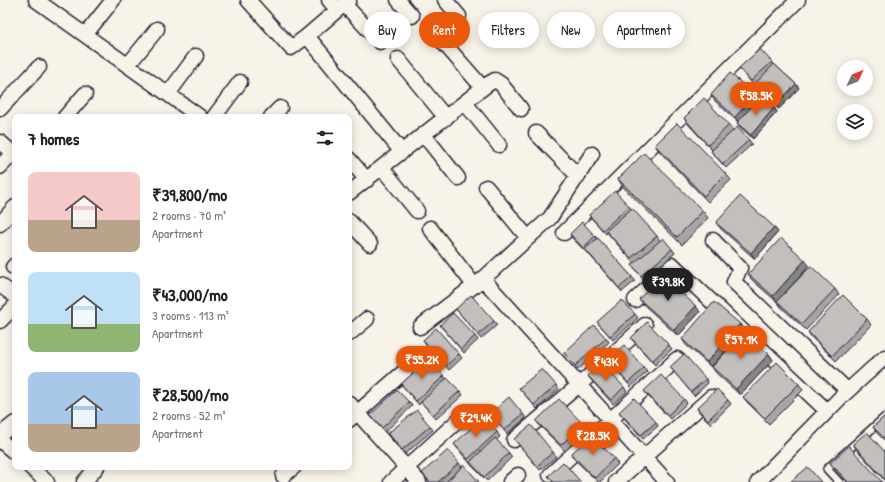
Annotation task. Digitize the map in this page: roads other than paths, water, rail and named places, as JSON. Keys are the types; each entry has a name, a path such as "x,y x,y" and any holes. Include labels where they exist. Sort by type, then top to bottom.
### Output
{"street":[{"path":"85,35 113,0"},
{"path":"248,0 291,48 307,36 340,3 364,26"},
{"path":"398,0 412,16"},
{"path":"445,0 456,12"},
{"path":"564,233 798,0"},
{"path":"42,2 85,35 196,114"},
{"path":"128,65 157,29"},
{"path":"307,36 402,152"},
{"path":"448,48 483,88"},
{"path":"168,94 196,56"},
{"path":"398,59 446,118"},
{"path":"0,109 39,67"},
{"path":"352,191 494,80 501,84 521,109"},
{"path":"216,114 240,82"},
{"path":"68,114 85,94"},
{"path":"465,103 499,145"},
{"path":"536,133 578,176"},
{"path":"424,135 458,178"},
{"path":"0,142 12,152"},
{"path":"420,327 479,282 550,218 592,154"},
{"path":"0,167 12,156"},
{"path":"352,162 367,180"},
{"path":"382,168 417,211"},
{"path":"486,187 528,238"},
{"path":"0,224 12,210"},
{"path":"352,224 370,244"},
{"path":"430,228 479,282 579,385 667,482"},
{"path":"713,240 740,268 734,282 848,391"},
{"path":"636,300 673,266 828,411"},
{"path":"0,285 12,294"},
{"path":"0,321 12,309"},
{"path":"352,331 367,318"},
{"path":"514,440 579,385 645,325"},
{"path":"758,482 848,391 885,357"},
{"path":"549,476 677,359"},
{"path":"415,362 352,412 419,482"},
{"path":"616,482 711,397"},
{"path":"390,482 462,417"},
{"path":"0,435 12,425"},
{"path":"0,440 12,450"},
{"path":"33,470 47,482"},
{"path":"84,482 94,470"},
{"path":"283,476 290,470"}],"lane":[{"path":"840,482 827,469 885,417"}]}
